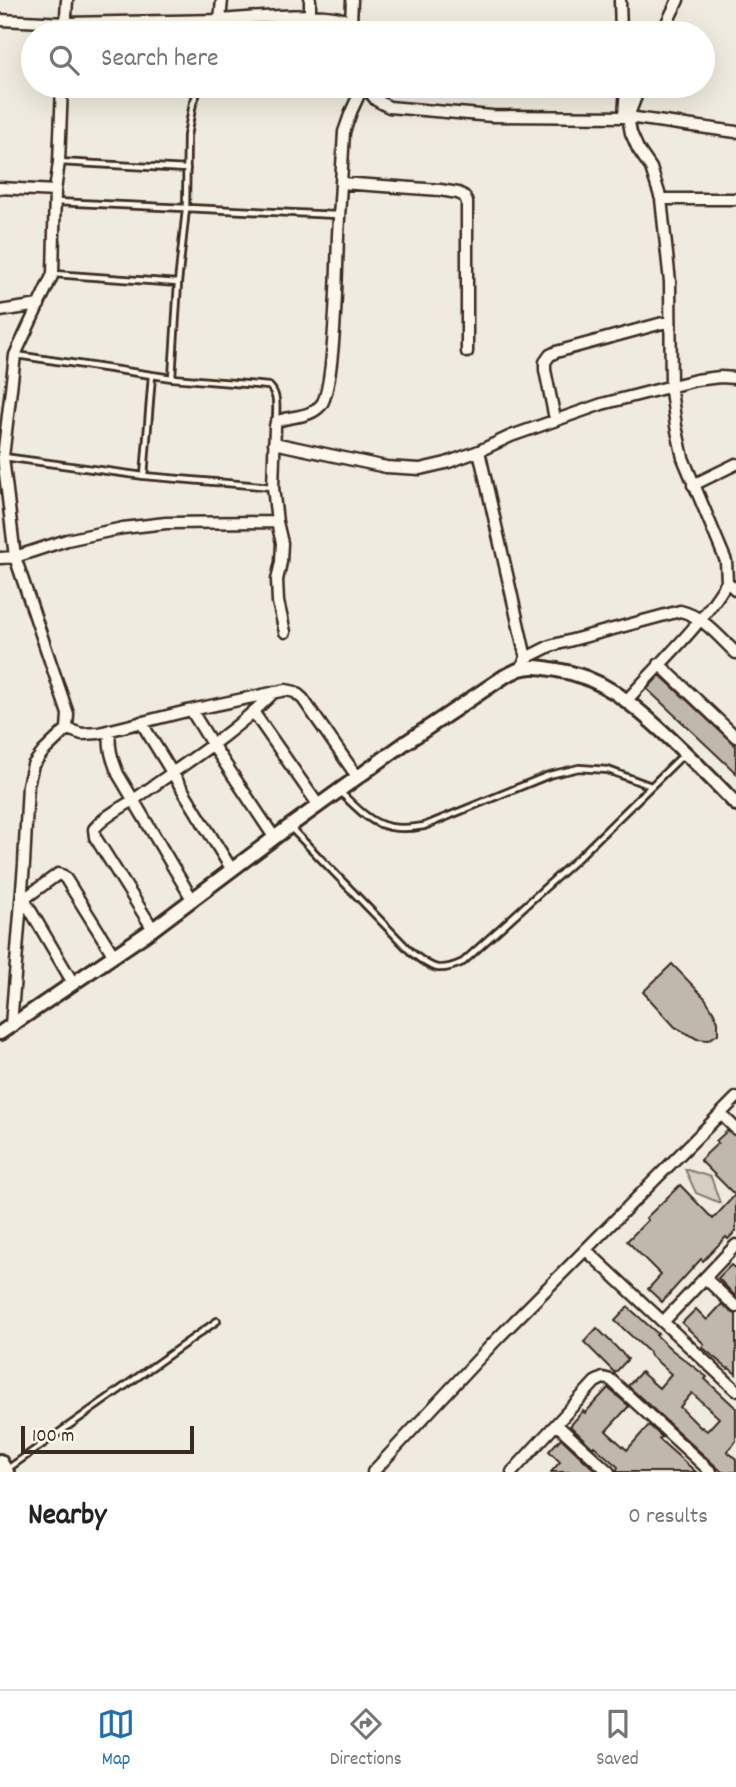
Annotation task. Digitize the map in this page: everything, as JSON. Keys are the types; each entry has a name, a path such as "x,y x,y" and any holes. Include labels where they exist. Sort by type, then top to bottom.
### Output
{"street":[{"path":"66,21 67,0"},
{"path":"220,20 222,0"},
{"path":"310,0 310,15"},
{"path":"352,0 353,21"},
{"path":"620,0 621,21"},
{"path":"668,21 678,0"},
{"path":"201,21 310,15 338,17 343,21"},
{"path":"0,20 21,23"},
{"path":"6,1029 23,897 27,785 33,765 66,729 68,714 15,557 3,457 15,355 53,274 62,98"},
{"path":"285,632 278,602 277,580 282,543 273,487 276,422 304,416 321,405 328,388 334,326 344,132 358,98"},
{"path":"374,98 389,107 492,116 626,117 736,132"},
{"path":"626,98 626,117 631,133 651,168 661,199 670,282 671,391 681,447 693,485 726,561 727,582 701,620 627,700"},
{"path":"626,117 635,98"},
{"path":"341,183 440,190 464,196 467,202 467,352"},
{"path":"0,188 55,196"},
{"path":"661,199 736,199"},
{"path":"0,311 39,304"},
{"path":"555,419 545,370 545,362 550,355 670,321"},
{"path":"274,443 386,467 420,469 446,463 555,419 602,404 672,385 720,377 736,378"},
{"path":"479,451 523,664"},
{"path":"693,485 736,464"},
{"path":"0,558 15,557 67,540 122,528 166,523 277,522"},
{"path":"726,561 736,553"},
{"path":"727,582 736,590"},
{"path":"6,1029 153,929 274,837 416,736 550,646 680,611 690,613 701,620 736,653"},
{"path":"523,664 570,672 601,683 627,700 686,752 736,804"},
{"path":"659,664 736,737"},
{"path":"66,729 82,734 99,733 286,690 295,692 303,699 358,778"},
{"path":"153,929 95,837 94,829 100,822 254,713 274,692"},
{"path":"191,710 274,837"},
{"path":"254,713 318,806"},
{"path":"141,722 232,870"},
{"path":"110,730 108,741 111,758 133,801 192,899"},
{"path":"23,897 58,874 62,875 114,956"},
{"path":"23,897 73,984"},
{"path":"373,1472 497,1339 736,1098"},
{"path":"721,1114 736,1129"},
{"path":"663,1322 736,1245"},
{"path":"586,1250 736,1390"},
{"path":"705,1278 736,1307"},
{"path":"512,1472 595,1382 603,1378 611,1380 711,1472"},
{"path":"555,1424 608,1472"}],"lane":[{"path":"172,378 186,209 187,136 195,98"},
{"path":"59,162 187,169"},
{"path":"55,196 186,209 339,215"},
{"path":"53,274 178,283"},
{"path":"15,355 172,378 269,386 276,399 276,422"},
{"path":"145,476 152,375"},
{"path":"3,457 145,476 273,487"},
{"path":"290,826 412,953 438,969 451,967 463,961 549,885 686,752"},
{"path":"340,792 364,815 383,825 404,829 424,825 549,775 579,768 608,770 651,786"},
{"path":"4,1468 216,1321"}],"shaded area":[{"path":"685,1169 711,1177 720,1203 696,1193"}],"building":[{"path":"660,675 736,746 736,773 647,689"},
{"path":"672,964 705,998 718,1021 718,1034 708,1040 697,1039 675,1027 643,992"},
{"path":"727,1131 736,1136 736,1231 728,1239 726,1237 703,1261 701,1259 662,1302 648,1289 661,1275 627,1241 680,1185 713,1219 735,1195 700,1160"},
{"path":"731,1265 736,1269 736,1297 718,1278"},
{"path":"722,1304 736,1314 736,1374 702,1347 704,1344 682,1323 696,1309 707,1320"},
{"path":"628,1307 672,1350 707,1377 705,1379 736,1408 736,1441 727,1451 736,1459 736,1472 722,1472 628,1386 641,1372 659,1388 671,1374 615,1321","holes":["692,1393 719,1418 707,1431 680,1407"]},
{"path":"597,1328 628,1359 615,1373 584,1342"},
{"path":"608,1388 629,1406 606,1431 627,1450 649,1425 662,1437 659,1439 696,1472 616,1472 618,1467 570,1426"},
{"path":"561,1438 597,1472 551,1472 560,1462 549,1451"}]}
